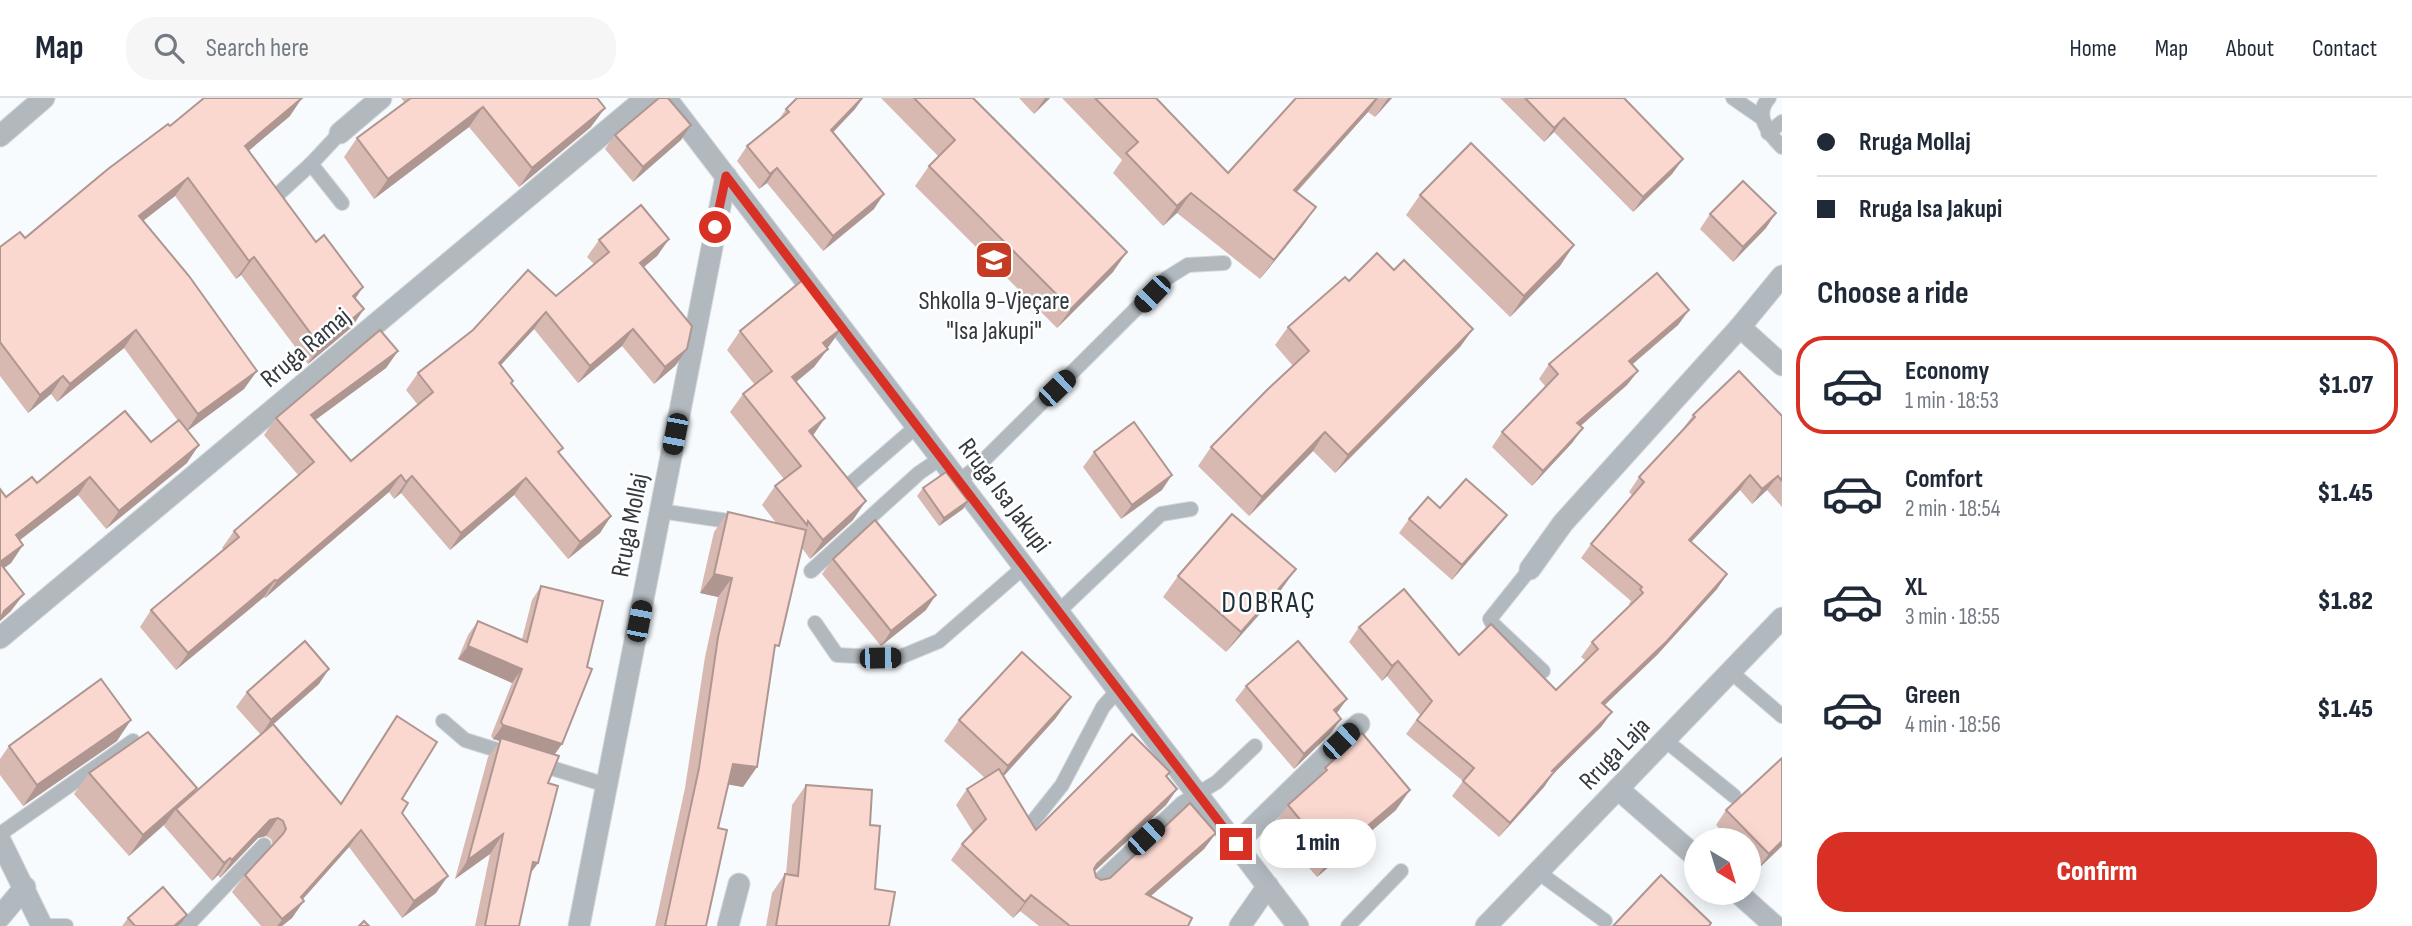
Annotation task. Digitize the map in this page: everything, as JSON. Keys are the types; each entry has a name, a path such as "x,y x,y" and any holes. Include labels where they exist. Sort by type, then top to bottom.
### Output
{"street":[{"path":"0,136 44,98"},
{"path":"340,133 381,98"},
{"name":"Rruga Ramaj","path":"0,638 646,98"},
{"name":"Rruga Isa Jakupi","path":"666,98 1298,926"},
{"name":"Rruga Mollaj","path":"579,926 726,176"},
{"path":"1530,569 1563,523 1740,327 1782,276"},
{"path":"1740,327 1782,365"},
{"name":"Rruga Laja","path":"1486,926 1782,618"},
{"path":"1236,844 1359,724"},
{"path":"1618,789 1684,847"},
{"path":"0,840 43,926"},
{"path":"728,926 739,884"},
{"path":"1240,926 1268,886"},
{"path":"0,917 25,887"},
{"path":"1752,905 1775,926"}],"lane":[{"path":"1733,98 1765,107 1768,133 1782,148"},
{"path":"1768,133 1782,122"},
{"path":"275,197 340,133"},
{"path":"311,164 342,202"},
{"path":"959,481 977,467 1167,278 1188,265 1224,263"},
{"path":"841,492 917,426"},
{"path":"811,571 919,473 941,458"},
{"path":"1058,612 1161,514 1191,509"},
{"path":"660,511 760,527"},
{"path":"815,623 836,656 898,658 939,640 1024,567"},
{"path":"1530,569 1490,619 1543,671"},
{"path":"1731,672 1782,716"},
{"path":"1031,824 1062,786 1103,707 1118,690"},
{"path":"443,722 466,740 606,785"},
{"path":"1665,740 1734,796"},
{"path":"0,834 134,741"},
{"path":"1092,887 1182,803 1217,782 1255,746"},
{"path":"187,926 264,845"},
{"path":"1348,926 1401,871"},
{"path":"1538,872 1605,921"},
{"path":"43,926 66,926"}],"building":[{"path":"204,98 302,98 245,146 316,242 324,235 363,287 353,296 364,309 320,346 254,257 249,261 188,178 139,216 189,276 257,371 198,414 136,330 70,384 63,376 40,395 0,342 0,247 20,232 25,238 108,169 168,124 170,126"},
{"path":"411,98 597,98 605,108 532,168 483,107 388,179 357,138"},
{"path":"659,98 668,98 691,125 643,167 615,135"},
{"path":"797,98 862,98 831,130 884,194 833,236 777,168 770,174 747,146 789,112 786,109"},
{"path":"914,98 973,98 1127,252 1071,309 929,166 955,140"},
{"path":"1095,98 1156,98 1228,173 1296,98 1377,98 1294,190 1316,207 1274,260 1191,193 1177,206 1126,153 1138,142"},
{"path":"1525,98 1624,98 1683,159 1643,197 1564,118 1554,128"},
{"path":"1471,143 1574,245 1524,296 1420,195"},
{"path":"1743,181 1776,213 1743,247 1710,214"},
{"path":"641,205 669,239 640,263 692,326 687,349 665,367 633,329 590,366 546,312 499,363 513,381 511,383 563,448 558,452 611,516 580,542 526,478 461,533 412,476 406,482 401,475 188,653 151,610 239,537 234,531 314,462 276,418 380,330 398,351 311,415 351,461 433,392 418,373 473,330 528,270 556,296 609,252 599,240"},
{"path":"1377,253 1394,270 1404,260 1473,329 1348,455 1325,432 1262,497 1211,447 1309,351 1288,327 1345,277 1349,281"},
{"path":"1657,273 1689,310 1629,361 1638,371 1577,423 1583,428 1543,471 1502,432 1558,374 1549,364"},
{"path":"804,279 842,328 823,343 828,349 792,377 825,418 809,431 866,501 823,540 775,486 801,466 743,394 772,371 740,331"},
{"path":"1739,371 1782,416 1782,481 1778,476 1762,489 1750,475 1689,540 1727,574 1667,641 1602,703 1612,712 1552,771 1554,772 1510,823 1463,781 1474,768 1417,720 1432,701 1398,661 1392,666 1359,627 1404,589 1459,655 1491,624 1556,690 1598,649 1592,642 1643,593 1640,589 1642,587 1591,544 1644,482 1639,477 1695,417 1693,415"},
{"path":"125,411 151,442 179,420 199,445 119,511 90,477 16,535 23,545 0,562 0,489 6,497 32,477 37,483"},
{"path":"1134,422 1172,475 1132,505 1094,452"},
{"path":"946,472 968,501 944,518 923,488"},
{"path":"1466,479 1507,515 1462,565 1409,519 1428,497 1440,508"},
{"path":"728,512 806,530 779,646 775,645 757,767 733,764 718,828 727,830 706,926 665,926 699,768 718,637 732,578 714,574"},
{"path":"1232,514 1296,569 1241,632 1178,576"},
{"path":"875,520 936,595 891,631 833,559"},
{"path":"0,563 24,594 4,611 0,620"},
{"path":"541,586 603,601 587,667 592,669 562,744 503,725 501,722 522,669 468,646 478,621 527,642"},
{"path":"305,641 329,669 271,720 247,692"},
{"path":"1298,641 1347,699 1334,710 1341,719 1304,754 1246,686"},
{"path":"1022,652 1071,697 1008,766 959,720"},
{"path":"101,679 131,720 37,785 9,746"},
{"path":"397,716 437,742 402,799 408,803 402,813 448,876 414,901 361,830 301,897 304,901 282,919 245,875 283,834 286,829 283,821 278,818 270,820 232,860 230,858 224,863 176,809 273,724 341,804"},
{"path":"148,732 197,788 143,835 89,773"},
{"path":"1362,733 1410,790 1331,857 1288,805 1327,770 1325,768"},
{"path":"1132,734 1170,772 1166,776 1177,789 1097,864 1094,869 1096,877 1101,880 1110,878 1190,803 1216,833 1146,894 1192,918 1188,926 1070,926 1031,895 1025,902 962,844 986,819 967,789 999,769 1036,830"},
{"path":"501,738 559,756 548,783 558,786 538,863 533,862 519,926 485,926 503,834 468,860"},
{"path":"1782,758 1782,841 1769,854 1761,846 1761,828 1744,828 1726,810"},
{"path":"806,785 872,790 870,825 880,826 875,889 895,892 889,926 776,926 785,874 798,876"},
{"path":"1661,875 1684,897 1684,905 1692,905 1711,923 1709,926 1613,926"},
{"path":"163,887 187,915 174,926 135,926 128,918"}],"place":[{"name":"Shkolla 9-Vjeçare \"Isa Jakupi\"","path":"994,260"}],"district":[{"name":"DOBRAÇ","path":"1269,602"}],"route":[{"path":"715,227 726,176 1236,844"}]}
